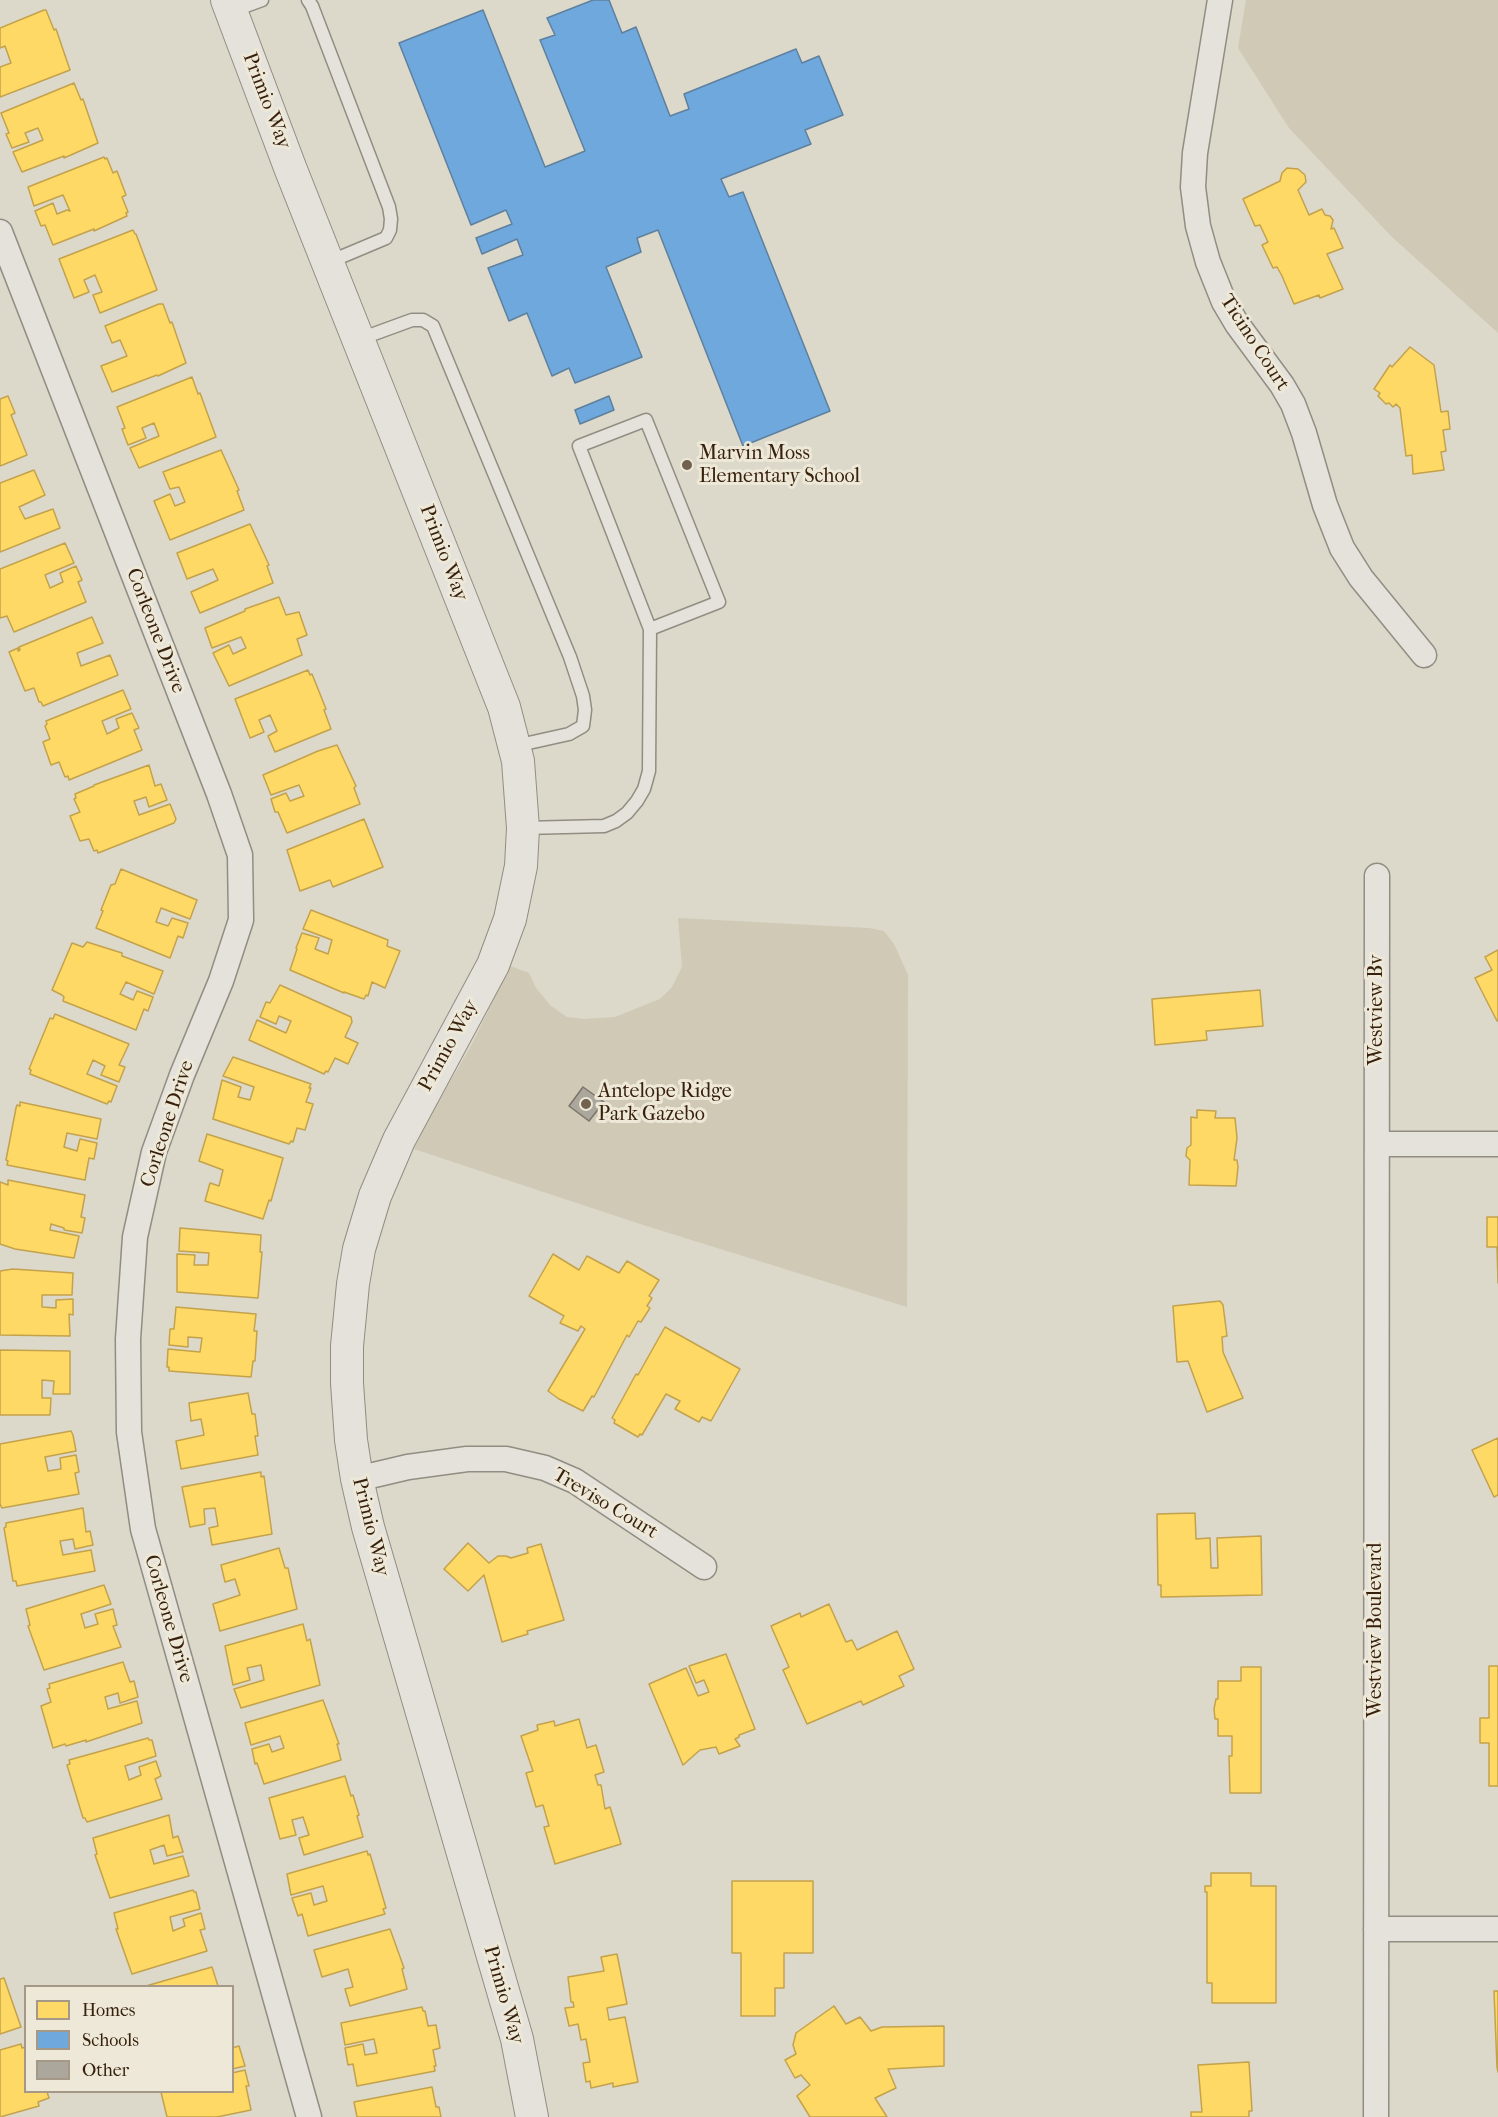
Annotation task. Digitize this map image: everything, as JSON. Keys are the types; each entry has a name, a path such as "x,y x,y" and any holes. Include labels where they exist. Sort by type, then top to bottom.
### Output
{"street":[{"name":"Ticino Court","path":"1220,0 1194,169 1195,208 1205,253 1224,302 1293,404 1342,548 1360,578 1424,656"},
{"name":"Primio Way","path":"230,6 328,262 504,707 521,784 523,828 520,866 516,892 503,940 488,975 399,1140 375,1196 359,1249 347,1346 348,1415 357,1479 368,1527 517,2039 532,2117"},
{"name":"Corleone Drive","path":"0,232 219,794 240,855 241,920 221,981 182,1075 154,1152 135,1238 128,1339 129,1432 143,1529 309,2117"},
{"name":"Westview Bv","path":"1377,876 1377,1144"},
{"path":"1377,1144 1498,1144"},
{"name":"Westview Boulevard","path":"1376,2117 1377,1144"},
{"name":"Treviso Court","path":"357,1479 408,1467 467,1459 506,1459 545,1468 575,1481 704,1567"},
{"path":"1376,1929 1498,1929"}],"lane":[{"path":"230,6 262,0"},
{"path":"308,0 385,196 391,219 390,231 386,238 328,262"},
{"path":"359,339 412,320 423,320 433,326 570,657 583,696 585,710 583,726 569,734 514,746"},
{"path":"523,828 604,826 627,813 644,789 649,771 650,629 579,446 646,420 719,602 650,629"}],"shaded area":[{"path":"1246,0 1498,0 1498,333 1391,236 1289,128 1238,48"},
{"path":"678,918 869,928 884,931 894,944 908,975 907,1307 640,1224 414,1149 471,1046 510,966 529,973 536,988 551,1006 567,1017 584,1019 615,1017 660,999 672,987 682,967"}],"building: Homes":[{"path":"44,10 54,30 56,29 70,70 0,97 0,67 11,63 5,46 0,48 0,28"},
{"path":"74,83 81,100 83,99 98,143 64,158 64,156 22,172 13,152 43,140 38,128 25,133 29,142 12,148 1,113"},
{"path":"104,157 107,158 113,173 117,171 126,195 122,197 128,212 127,216 94,231 94,229 53,245 45,225 41,226 35,211 53,203 57,214 70,211 63,195 34,206 28,187"},
{"path":"1287,168 1298,169 1305,175 1306,182 1298,190 1309,215 1322,209 1325,215 1330,216 1333,220 1331,229 1334,228 1343,248 1327,254 1343,289 1320,298 1319,295 1294,304 1282,276 1277,267 1273,268 1262,245 1268,242 1260,225 1255,226 1243,199 1280,181 1282,173"},
{"path":"133,230 157,290 100,313 93,295 102,292 95,275 84,280 89,292 74,298 59,259"},
{"path":"163,304 170,323 172,322 186,363 158,376 112,392 101,366 127,356 120,340 112,343 105,326"},
{"path":"1410,347 1434,365 1441,412 1448,411 1450,429 1443,430 1446,451 1441,452 1444,470 1413,474 1412,455 1406,456 1400,408 1396,404 1393,407 1389,403 1386,404 1378,396 1380,393 1374,389 1390,365 1392,367"},
{"path":"192,377 216,437 139,468 130,448 159,436 154,423 142,428 146,438 128,445 122,429 125,428 117,407"},
{"path":"8,396 15,413 11,415 27,455 0,466 0,399"},
{"path":"221,450 239,490 237,491 244,510 170,540 154,501 170,494 175,506 185,502 179,487 170,489 163,472"},
{"path":"34,470 45,495 19,507 25,519 53,509 60,528 0,552 0,483"},
{"path":"250,524 269,565 267,566 273,583 200,613 191,592 218,580 213,569 187,579 177,553"},
{"path":"65,543 74,563 45,575 50,588 63,582 60,573 76,566 82,580 78,582 86,602 14,632 7,616 0,618 0,569"},
{"path":"279,597 286,615 299,612 307,635 297,639 302,655 229,686 213,653 229,645 233,654 246,648 241,637 212,648 205,628 245,611 245,609"},
{"path":"92,617 103,643 77,653 81,666 110,655 118,675 43,706 34,688 25,691 9,652 18,648 18,651 19,647"},
{"path":"308,670 310,675 312,674 326,709 324,710 331,729 275,752 268,736 277,731 270,715 259,720 264,732 250,738 235,699"},
{"path":"123,690 131,709 102,721 107,734 119,728 116,719 132,713 139,728 134,730 142,750 69,780 68,776 65,777 59,762 51,765 43,742 50,739 45,726 46,721"},
{"path":"337,745 356,786 354,788 360,804 287,833 278,812 275,812 271,799 286,793 290,801 304,796 299,785 271,795 263,775"},
{"path":"149,765 155,786 161,784 167,800 149,807 146,797 134,801 139,815 170,804 176,819 174,823 98,853 97,850 94,851 89,839 80,841 70,816 80,812 74,799 75,794"},
{"path":"364,819 383,867 333,887 330,880 300,891 287,850"},
{"path":"121,869 197,900 190,919 161,908 156,922 168,926 172,918 188,923 183,938 178,936 170,958 96,928 111,885 115,884"},
{"path":"311,910 388,940 387,946 400,951 385,988 372,982 368,996 366,995 364,999 290,970 302,933 319,938 315,949 328,954 332,940 303,929"},
{"path":"87,942 122,953 122,956 163,971 154,994 126,982 120,994 133,1000 137,991 153,997 148,1011 144,1009 136,1030 63,1001 62,995 52,990 72,943 83,947"},
{"path":"1498,950 1497,1021 1475,978 1492,970 1485,957"},
{"path":"280,985 351,1017 352,1022 345,1037 358,1043 348,1064 335,1058 328,1072 324,1074 249,1040 257,1020 286,1033 291,1021 279,1016 276,1024 260,1017 266,1002 270,1003"},
{"path":"1260,990 1263,1026 1206,1031 1207,1040 1155,1045 1152,999"},
{"path":"55,1014 129,1044 119,1065 125,1067 119,1082 101,1075 105,1066 93,1060 87,1074 117,1086 111,1102 107,1104 30,1074 29,1069 50,1018 53,1019"},
{"path":"233,1057 311,1084 306,1102 313,1104 305,1130 297,1128 293,1142 289,1144 213,1119 222,1080 241,1087 238,1097 250,1100 254,1087 223,1076"},
{"path":"20,1102 101,1119 97,1139 67,1133 64,1147 77,1151 80,1139 97,1143 94,1159 89,1158 85,1180 7,1165 16,1108 17,1105 20,1106"},
{"path":"1197,1110 1216,1111 1215,1118 1235,1118 1237,1138 1234,1160 1237,1160 1238,1167 1236,1186 1189,1185 1190,1160 1186,1156 1187,1148 1191,1145 1191,1117 1197,1118"},
{"path":"207,1134 283,1158 271,1201 269,1200 263,1219 205,1201 210,1183 219,1186 223,1170 199,1161"},
{"path":"8,1180 85,1195 81,1217 85,1218 82,1233 64,1230 64,1228 51,1224 50,1230 79,1236 74,1258 15,1249 0,1244 0,1182 8,1185"},
{"path":"1487,1217 1498,1217 1498,1283 1497,1247 1487,1247"},
{"path":"180,1228 261,1235 260,1252 262,1252 258,1298 177,1292 177,1254 195,1255 194,1265 208,1265 209,1253 179,1251"},
{"path":"553,1254 579,1270 587,1256 619,1273 627,1261 659,1280 649,1296 652,1298 647,1306 650,1308 641,1322 638,1321 629,1337 627,1335 594,1397 592,1396 583,1411 548,1391 585,1329 581,1326 578,1331 560,1323 564,1316 529,1296"},
{"path":"13,1269 73,1273 72,1295 42,1295 42,1307 56,1308 56,1300 73,1299 73,1315 69,1314 70,1336 0,1335 0,1271"},
{"path":"1220,1301 1223,1305 1227,1336 1222,1337 1223,1352 1243,1398 1207,1412 1188,1361 1177,1362 1173,1306"},
{"path":"176,1307 256,1314 255,1361 253,1361 251,1377 169,1371 167,1367 168,1349 200,1352 202,1338 188,1337 188,1347 169,1345 170,1329 174,1329"},
{"path":"665,1327 740,1369 711,1421 702,1417 699,1422 675,1409 680,1401 666,1394 642,1435 638,1437 614,1423 615,1420 612,1418"},
{"path":"0,1350 70,1351 70,1394 53,1394 54,1381 42,1380 42,1398 51,1398 50,1415 0,1415"},
{"path":"248,1393 252,1414 255,1414 258,1455 181,1469 176,1441 204,1435 201,1419 191,1421 189,1403"},
{"path":"71,1431 76,1451 45,1457 48,1471 61,1469 60,1458 76,1455 79,1472 75,1473 79,1494 2,1508 0,1504 0,1444"},
{"path":"1498,1438 1498,1495 1494,1497 1472,1450"},
{"path":"261,1472 261,1477 264,1476 272,1534 212,1545 209,1528 218,1526 215,1508 204,1509 205,1524 190,1527 182,1487"},
{"path":"83,1508 86,1532 90,1531 93,1545 75,1549 73,1539 60,1541 63,1555 91,1550 95,1571 17,1586 16,1581 13,1581 4,1528 6,1523"},
{"path":"1195,1513 1196,1539 1210,1538 1211,1568 1218,1568 1217,1538 1261,1536 1262,1595 1161,1597 1161,1585 1158,1585 1157,1514"},
{"path":"468,1543 489,1563 498,1556 511,1558 528,1553 527,1548 541,1544 564,1620 527,1631 528,1634 502,1642 484,1575 468,1591 444,1569"},
{"path":"279,1548 285,1568 288,1568 297,1609 220,1631 213,1604 240,1595 235,1579 225,1582 221,1565"},
{"path":"104,1585 111,1604 81,1614 85,1628 98,1624 95,1614 113,1609 117,1625 113,1626 121,1647 44,1670 28,1626 30,1625 26,1609"},
{"path":"829,1604 846,1642 852,1640 857,1650 897,1631 914,1669 899,1676 904,1686 863,1705 861,1701 807,1724 783,1670 789,1667 771,1626 800,1613 801,1617"},
{"path":"303,1624 307,1641 310,1639 320,1685 241,1708 234,1689 264,1680 261,1665 247,1668 250,1680 233,1685 225,1646"},
{"path":"726,1654 755,1729 735,1739 740,1746 719,1754 716,1747 700,1750 683,1765 649,1684 686,1668 698,1696 709,1692 704,1680 696,1683 689,1666"},
{"path":"123,1662 130,1682 134,1681 138,1697 120,1703 118,1693 105,1697 108,1709 137,1701 142,1723 86,1742 86,1740 53,1748 41,1706 51,1702 47,1689 50,1688 49,1684"},
{"path":"1489,1666 1498,1666 1498,1786 1489,1786 1489,1743 1480,1743 1480,1718 1489,1718"},
{"path":"1241,1667 1261,1667 1261,1793 1230,1793 1229,1756 1232,1756 1232,1736 1218,1736 1218,1719 1215,1719 1218,1681 1241,1681"},
{"path":"323,1700 339,1744 337,1744 341,1760 264,1784 257,1763 255,1764 252,1749 269,1744 272,1752 284,1748 280,1736 251,1745 245,1723"},
{"path":"579,1719 587,1748 596,1745 604,1772 595,1775 598,1785 601,1785 605,1809 610,1807 621,1844 555,1864 544,1827 549,1826 543,1805 536,1807 526,1773 533,1771 521,1736 538,1730 537,1725 554,1721 555,1726"},
{"path":"148,1738 152,1740 156,1756 125,1766 129,1780 141,1775 139,1767 156,1761 161,1776 155,1779 162,1799 87,1822 83,1818 67,1765 70,1764 69,1760"},
{"path":"345,1776 359,1815 357,1816 363,1837 304,1855 299,1838 309,1835 303,1817 292,1820 296,1835 280,1839 269,1798"},
{"path":"169,1815 173,1838 178,1836 183,1852 167,1856 164,1845 150,1850 154,1864 183,1856 189,1876 110,1898 95,1855 97,1854 93,1838"},
{"path":"367,1851 368,1855 370,1854 386,1908 383,1909 385,1914 308,1936 302,1914 298,1916 292,1898 311,1893 314,1905 327,1901 323,1886 291,1895 287,1874"},
{"path":"1211,1873 1251,1873 1251,1886 1276,1886 1276,2003 1212,2003 1212,1983 1207,1983 1207,1892 1205,1892 1205,1886 1211,1886"},
{"path":"732,1881 813,1881 813,1953 784,1953 784,1988 775,1988 775,2016 741,2016 741,1953 732,1953"},
{"path":"193,1890 196,1892 200,1909 170,1917 173,1931 185,1926 183,1919 201,1913 205,1929 200,1930 207,1951 132,1974 116,1929 118,1929 114,1913"},
{"path":"390,1929 404,1968 402,1969 407,1989 350,2006 345,1989 353,1987 348,1969 322,1977 314,1950"},
{"path":"617,1954 627,2004 607,2008 609,2020 625,2017 638,2082 613,2087 613,2083 591,2088 590,2081 586,2082 583,2063 590,2062 586,2039 581,2040 578,2024 569,2026 565,2008 574,2007 571,2002 568,1977 604,1971 601,1957"},
{"path":"212,1967 218,1985 149,1985"},
{"path":"4,1978 21,2027 0,2034 0,1979"},
{"path":"1494,1991 1498,1991 1498,2072 1497,2067"},
{"path":"834,2006 846,2024 860,2017 871,2031 882,2027 944,2026 944,2066 888,2069 896,2088 875,2098 887,2117 810,2117 797,2096 810,2085 801,2075 795,2078 785,2060 796,2054 793,2045 796,2033"},
{"path":"422,2007 428,2026 436,2025 440,2048 433,2050 435,2071 357,2086 353,2064 348,2065 345,2048 363,2044 365,2055 377,2053 374,2039 345,2045 341,2023"},
{"path":"21,2044 22,2048 24,2048 24,2093 47,2093 49,2098 38,2102 39,2106 0,2117 0,2050"},
{"path":"239,2046 245,2066 234,2069 234,2047"},
{"path":"1249,2062 1252,2111 1249,2111 1249,2117 1191,2117 1191,2112 1202,2112 1198,2065"},
{"path":"245,2070 251,2110 217,2117 167,2117 161,2093 234,2093 234,2073"},
{"path":"432,2087 436,2107 439,2107 441,2117 357,2117 354,2102"}],"building: Schools":[{"path":"593,0 609,0 622,33 636,27 670,116 689,109 684,94 796,49 802,63 819,56 843,115 805,130 811,144 721,179 729,197 743,192 830,411 743,446 658,230 637,238 641,252 606,267 642,357 575,383 569,368 552,376 527,313 509,321 488,268 523,255 517,239 482,254 476,238 512,224 506,210 471,225 399,43 483,10 545,167 585,151 540,40 555,35 547,18"},
{"path":"609,396 614,410 580,424 575,410"}],"building: Other":[{"name":"Antelope Ridge Park Gazebo","path":"583,1087 604,1102 589,1121 569,1106"}],"place":[{"name":"Marvin Moss Elementary School","path":"687,465"},
{"name":"Antelope Ridge Park Gazebo","path":"586,1104"}]}
